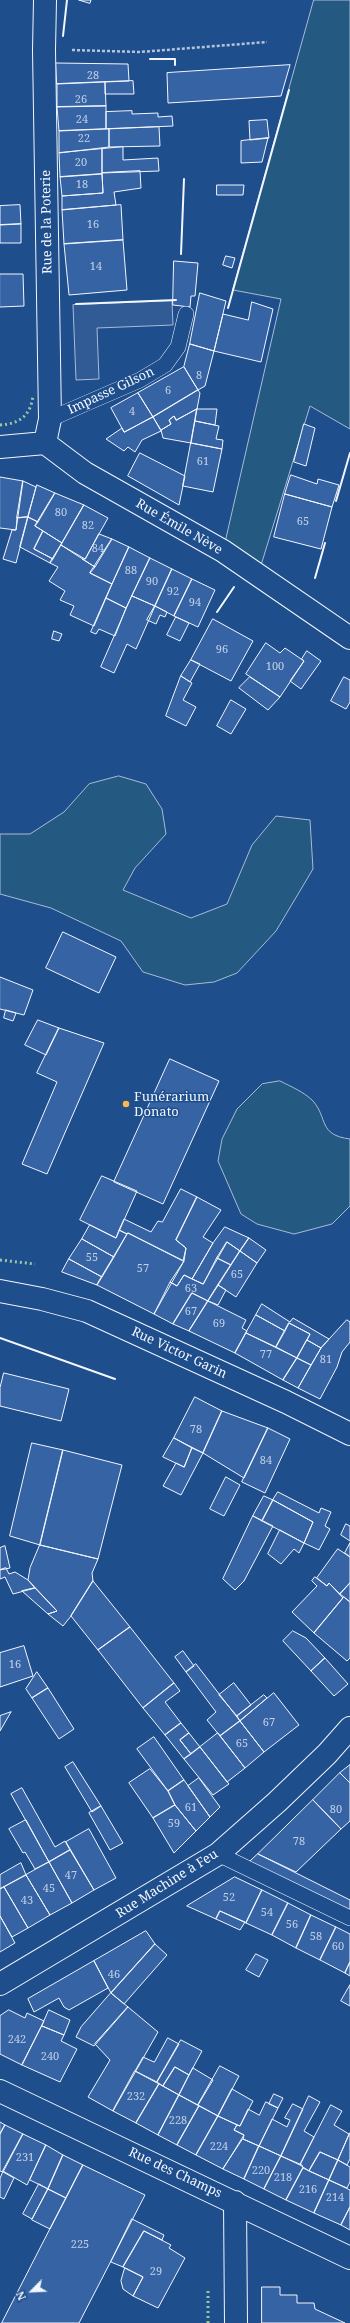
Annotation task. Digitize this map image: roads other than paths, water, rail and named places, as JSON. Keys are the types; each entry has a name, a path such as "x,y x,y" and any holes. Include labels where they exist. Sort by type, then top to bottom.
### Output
{"street":[{"name":"Rue de la Poterie","path":"45,0 44,50 50,419 45,443"},
{"path":"0,447 45,443"},
{"name":"Rue Émile Nève","path":"45,443 85,474 223,551 350,638"},
{"name":"Rue Victor Garin","path":"0,1291 42,1299 87,1311 286,1402 350,1434"},
{"name":"Rue Machine à Feu","path":"0,1984 218,1854 328,1754 350,1728"},
{"name":"Rue des Champs","path":"0,2091 350,2258"},
{"path":"235,2202 236,2323"}],"lane":[{"name":"Impasse Gilson","path":"50,419 140,380 165,365 178,347 186,314"},
{"path":"218,1854 350,1918"}],"place":[{"name":"Funérarium Donato","path":"126,1104"}]}
